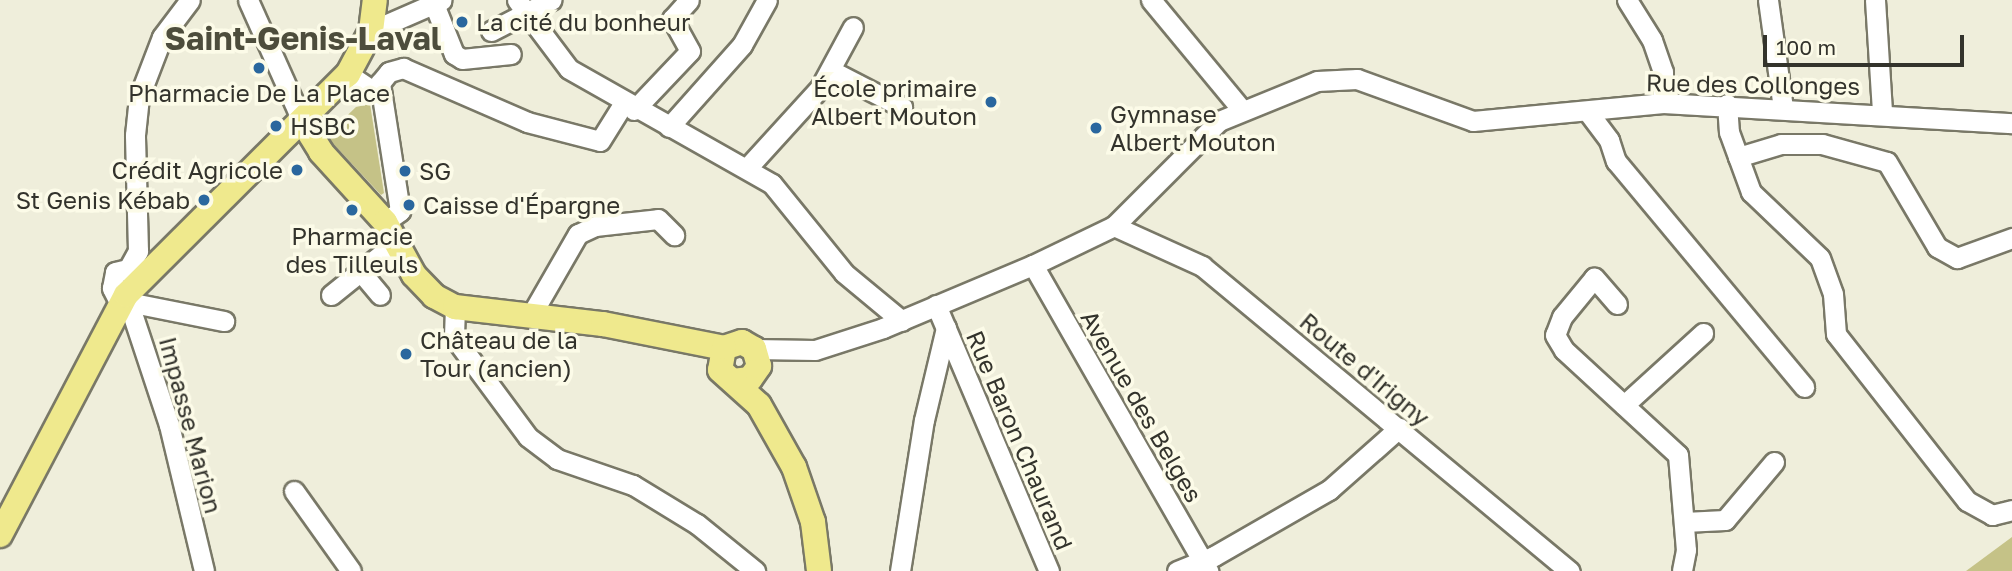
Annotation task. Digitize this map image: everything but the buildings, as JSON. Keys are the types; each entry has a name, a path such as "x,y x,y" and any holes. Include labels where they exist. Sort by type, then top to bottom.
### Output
{"main road":[{"path":"0,535 126,301 136,272 302,121 348,74 370,31 375,0"},
{"path":"302,121 321,152 391,232 414,275 434,296 455,307 603,324 683,344 740,364 805,494 819,571"}],"street":[{"path":"136,272 139,97 162,37 190,0"},
{"path":"248,0 302,121"},
{"path":"491,31 520,6 551,0"},
{"path":"331,295 360,271 391,232 400,211 382,97 385,77 404,68 527,122 600,141 629,107 690,51 672,19 689,0"},
{"path":"669,127 742,45 767,0"},
{"path":"1151,0 1242,110"},
{"path":"1627,0 1652,40 1662,72 1663,103"},
{"path":"1768,0 1783,108"},
{"path":"1875,0 1882,111"},
{"path":"370,31 438,2 454,54 462,59 511,54"},
{"path":"520,6 569,69 629,107 748,167 778,189 844,273 902,321"},
{"path":"748,167 832,71 853,27"},
{"path":"832,71 902,107"},
{"path":"348,74 382,97"},
{"name":"Rue des Collonges","path":"740,364 786,350 815,350 902,321 1033,265 1114,226 1209,129 1242,110 1337,78 1387,87 1474,121 1663,103 1882,111 2012,122"},
{"path":"1727,104 1738,157 1751,192 1820,258 1833,294 1836,334 1967,501 1992,515 2012,510"},
{"path":"1588,112 1609,140 1616,161 1804,387"},
{"path":"1738,157 1781,144 1822,144 1887,162 1937,247 1957,258 2012,237"},
{"path":"530,317 578,234 595,226 658,219 674,235"},
{"name":"Route d'Irigny","path":"1114,226 1202,266 1570,571"},
{"name":"Avenue des Belges","path":"1033,265 1205,565"},
{"path":"360,271 380,295"},
{"path":"1617,304 1594,278 1562,317 1555,335 1564,350 1678,455 1684,522 1682,571"},
{"path":"126,301 225,321"},
{"name":"Impasse Marion","path":"126,301 204,571"},
{"name":"Rue Baron Chaurand","path":"936,305 1049,571"},
{"path":"455,307 454,337 528,437 557,459 633,485 696,524 755,571"},
{"path":"900,571 924,421 946,328"},
{"path":"1624,405 1703,334"},
{"path":"1177,571 1205,565 1329,489 1399,428"},
{"path":"1684,522 1725,520 1774,462"},
{"path":"295,491 351,571"}],"shaded area":[{"path":"370,104 384,193 381,195 326,136 356,107"},
{"path":"2012,537 2012,571 1966,571"}],"place":[{"name":"La cité du bonheur","path":"462,22"},
{"name":"Pharmacie De La Place","path":"259,68"},
{"name":"École primaire Albert Mouton","path":"991,102"},
{"name":"HSBC","path":"276,126"},
{"name":"Gymnase Albert Mouton","path":"1096,128"},
{"name":"Crédit Agricole","path":"297,170"},
{"name":"SG","path":"405,171"},
{"name":"St Genis Kébab","path":"204,200"},
{"name":"Caisse d'Épargne","path":"409,205"},
{"name":"Pharmacie des Tilleuls","path":"352,210"},
{"name":"Château de la Tour (ancien)","path":"406,354"}],"district":[{"name":"Saint-Genis-Laval","path":"303,38"}]}
